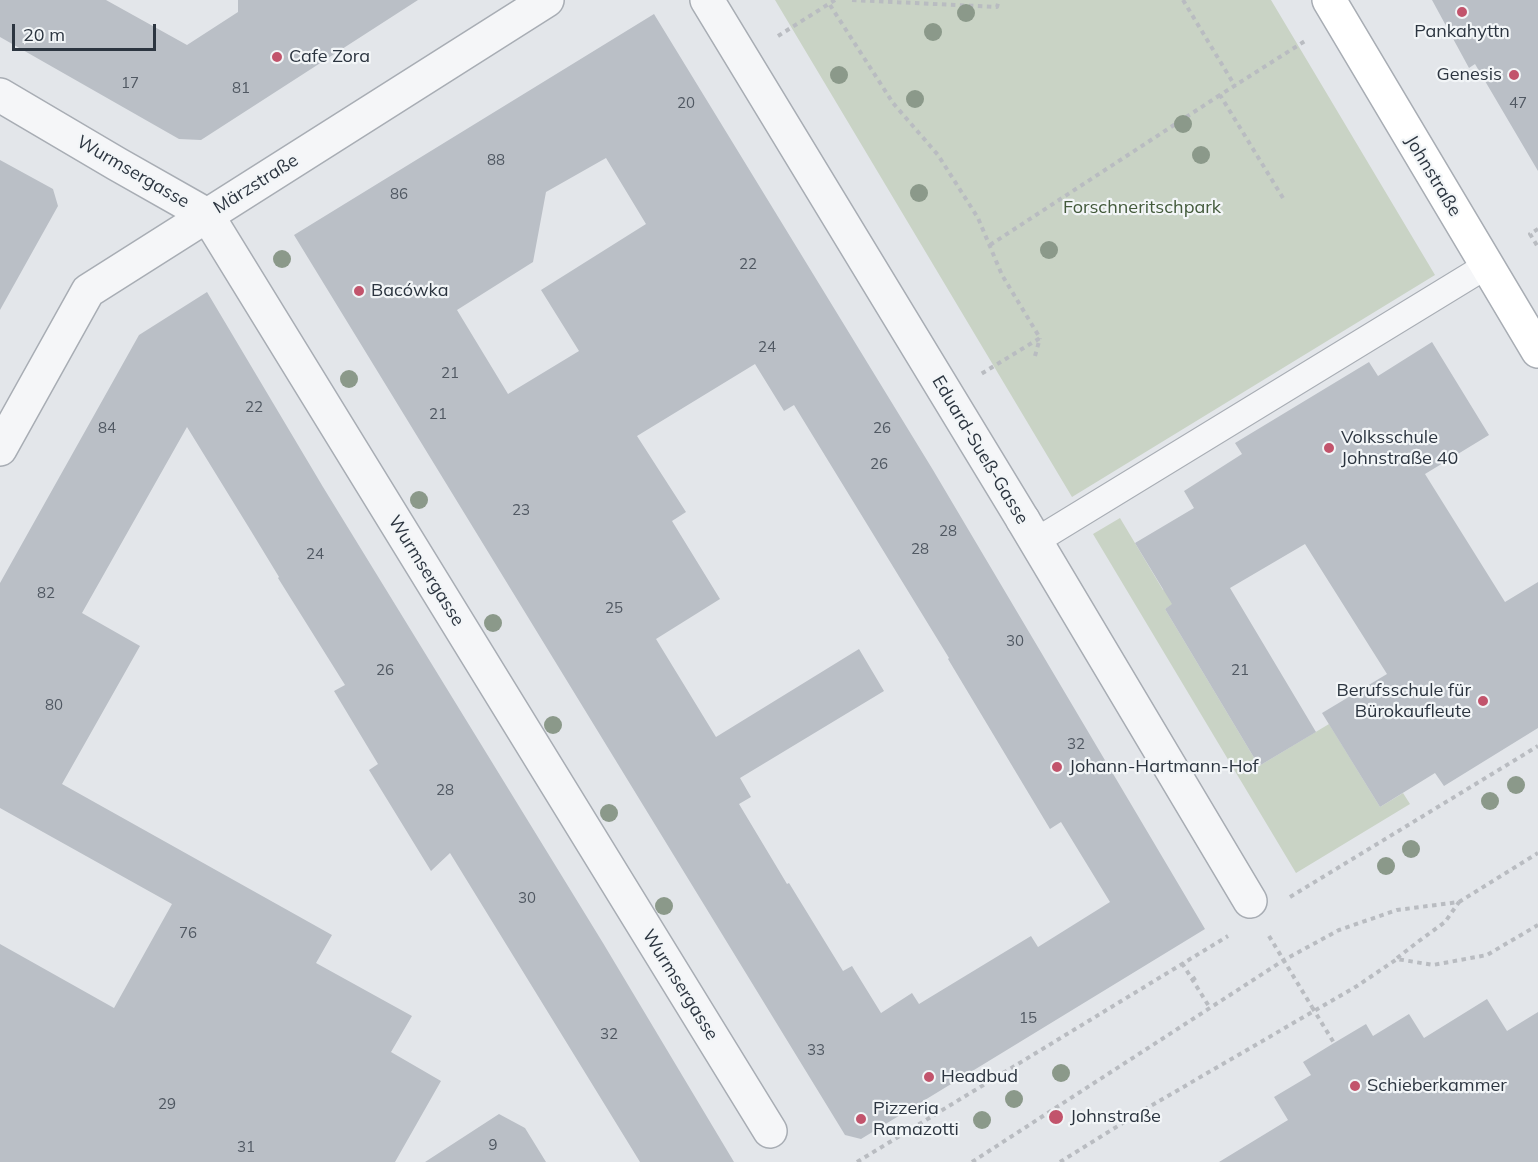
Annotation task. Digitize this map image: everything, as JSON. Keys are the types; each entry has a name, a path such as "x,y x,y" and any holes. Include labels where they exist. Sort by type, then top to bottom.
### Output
{"main road":[{"name":"Johnstraße","path":"1329,0 1538,351"}],"street":[{"name":"Märzstraße","path":"0,449 88,291 547,0"},
{"name":"Eduard-Sueß-Gasse","path":"707,0 947,394 1250,902"},
{"name":"Wurmsergasse","path":"0,95 207,215 770,1131"}],"lane":[{"path":"1029,531 1486,266"}],"path":[{"path":"791,27 836,0"},
{"path":"852,0 997,7 999,0"},
{"path":"1183,0 1235,86"},
{"path":"830,4 893,102 938,155 978,218 1002,275 1040,338 1035,356"},
{"path":"990,245 1298,45"},
{"path":"1220,95 1283,198"},
{"path":"1538,229 1530,234 1538,247"},
{"path":"947,394 1040,338"},
{"path":"1288,899 1538,746"},
{"path":"1060,1162 1142,1111 1357,986 1445,922 1459,902 1538,854"},
{"path":"972,1162 1284,960 1340,930 1397,910 1459,902"},
{"path":"1397,959 1433,965 1487,955 1538,924"},
{"path":"857,1162 1230,934"},
{"path":"1268,934 1334,1043"},
{"path":"1182,963 1210,1008"},
{"path":"1192,980 1198,976"}],"green space":[{"name":"Forschneritschpark","path":"775,0 1271,0 1435,275 1072,497"},
{"path":"1120,518 1163,590 1210,563 1218,576 1165,609 1259,766 1329,724 1380,807 1403,793 1410,804 1296,873 1093,534"}],"building":[{"path":"0,0 106,0 187,45 238,12 238,0 418,0 201,140 179,139 0,37"},
{"path":"1432,0 1538,0 1538,171 1475,64 1469,68"},
{"path":"654,14 933,470 1205,929 861,1139 845,1135 294,235","holes":["606,158 646,224 541,290 579,351 508,394 457,310 533,262 546,192","755,364 784,411 794,405 949,658 1050,829 1061,822 1110,902 1038,947 1031,936 919,1004 912,993 881,1013 852,966 843,971 739,804 751,797 740,778 884,691 859,649 716,737 656,639 720,599 672,521 686,512 637,436"]},
{"path":"0,160 53,189 58,206 0,310"},
{"path":"207,292 323,487 603,943 734,1162 640,1162 450,853 431,871 369,770 378,764 334,691 345,685 187,427 82,613 140,646 62,784 332,935 316,963 412,1016 391,1052 441,1081 395,1162 0,1162 0,944 114,1008 172,904 0,808 0,583 139,335"},
{"path":"1432,342 1489,435 1425,474 1505,602 1538,582 1538,728 1444,786 1435,773 1380,807 1322,713 1387,674 1305,544 1230,588 1316,732 1259,766 1165,609 1172,604 1135,543 1194,508 1184,491 1242,454 1235,443 1369,362 1378,376"},
{"path":"1487,999 1507,1031 1538,1012 1538,1162 1219,1162 1288,1120 1274,1097 1311,1075 1303,1062 1334,1043 1366,1024 1373,1036 1409,1014 1424,1038"},
{"path":"499,1114 525,1128 546,1162 425,1162"}],"place":[{"name":"Pankahyttn","path":"1462,12"},
{"name":"Cafe Zora","path":"277,57"},
{"name":"Genesis","path":"1514,75"},
{"name":"Bacówka","path":"359,291"},
{"name":"Volksschule Johnstraße 40","path":"1329,448"},
{"name":"Berufsschule für Bürokaufleute","path":"1483,701"},
{"name":"Johann-Hartmann-Hof","path":"1057,767"},
{"name":"Headbud","path":"929,1077"},
{"name":"Schieberkammer","path":"1355,1086"},
{"name":"Johnstraße","path":"1056,1117"},
{"name":"Pizzeria Ramazotti","path":"861,1119"}]}
